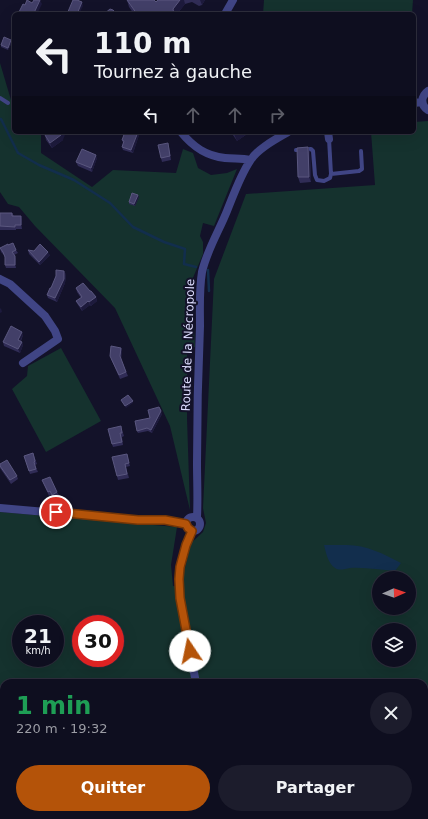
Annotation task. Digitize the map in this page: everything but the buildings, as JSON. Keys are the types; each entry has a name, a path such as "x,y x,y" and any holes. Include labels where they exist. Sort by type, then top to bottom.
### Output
{"street":[{"path":"226,12 233,0"},
{"path":"428,91 418,103 428,110"},
{"path":"183,134 189,142 211,156 243,158 250,160 263,148 284,134"},
{"name":"Route de la Nécropole","path":"197,517 198,357 202,270 239,182 250,160"},
{"path":"0,279 10,284 45,316 55,331 58,339 23,363"},
{"path":"0,508 138,520 165,520 186,524 192,531"},
{"path":"186,524 188,519 192,516 197,517 200,521 200,526 197,530 192,531 186,545 180,567 179,579 180,598 195,679"}],"lane":[{"path":"0,98 8,103"},
{"path":"296,150 311,149 313,151 315,176 317,180 324,181 330,178 331,174 329,136"},
{"path":"331,174 360,171 362,169 361,151"}],"green space":[{"path":"264,0 413,0 412,12 263,12"},
{"path":"0,63 12,101 12,134 41,134 41,153 92,187 113,170 176,173 183,149 193,153 198,168 211,175 227,173 237,169 214,226 203,223 200,236 203,242 203,254 192,280 195,347 187,346 187,418 190,510 170,426 115,308 35,226 19,207 8,204 0,192"},
{"path":"428,121 428,679 0,679 0,512 177,527 171,565 173,586 183,587 184,572 191,543 203,532 206,523 203,508 214,279 246,194 375,185 371,134 416,134 416,122"},
{"path":"61,348 101,421 46,452 12,389 27,376 28,366"}],"water":[{"path":"324,545 354,545 368,548 401,563 395,571 361,568 342,570 333,566 329,561"}],"waterway":[{"path":"0,119 18,153 39,165 74,180 110,203 133,227 164,242 185,249 184,264 196,267"},
{"path":"208,270 209,291"}],"route":[{"path":"56,512 138,520 165,520 186,524 192,531 186,545 180,567 179,579 180,598 190,651"}]}
